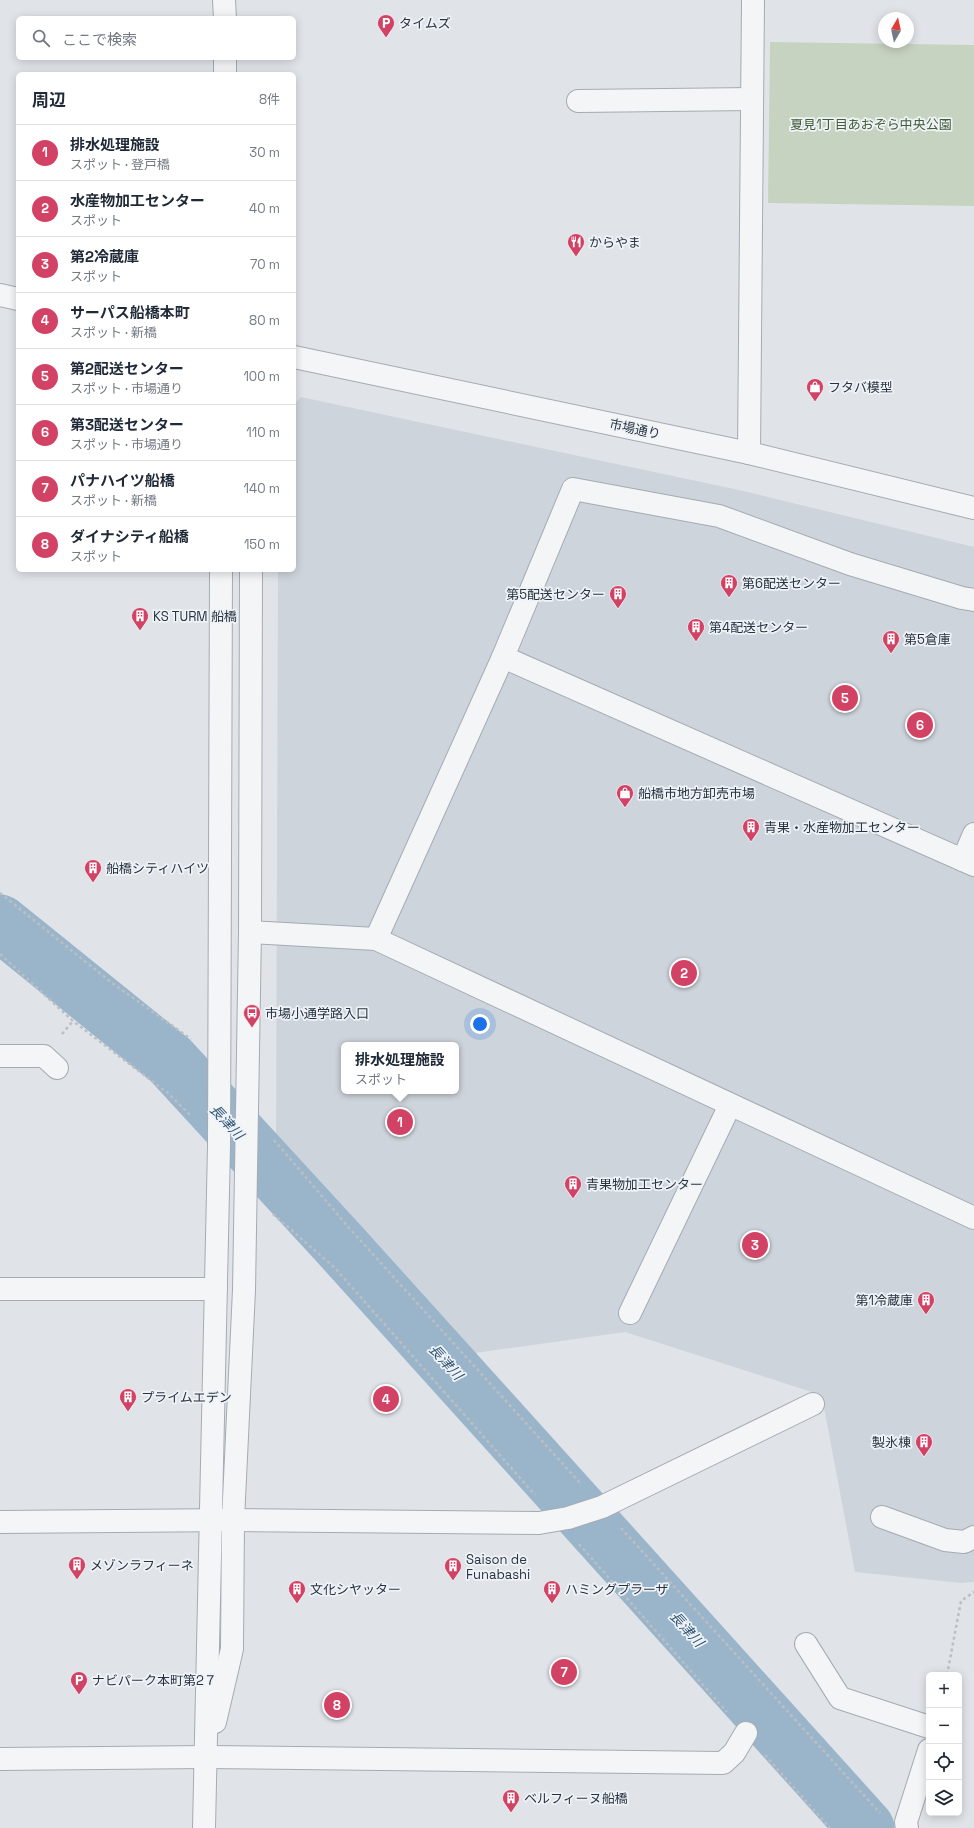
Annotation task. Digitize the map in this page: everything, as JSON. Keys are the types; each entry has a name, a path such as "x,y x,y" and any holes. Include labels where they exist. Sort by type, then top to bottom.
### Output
{"street":[{"path":"224,0 225,16"},
{"path":"750,453 752,0"},
{"path":"225,60 225,72"},
{"path":"578,101 752,99"},
{"path":"0,295 16,299"},
{"name":"市場通り","path":"296,357 750,453 974,508"},
{"path":"376,939 503,656 572,489 719,516 850,564 974,600"},
{"path":"204,1828 219,1146 221,572"},
{"path":"205,1757 232,1649 233,1520 244,1290 248,1088 251,572"},
{"path":"503,656 969,863 974,834"},
{"path":"250,932 376,939 974,1218"},
{"path":"0,1056 44,1056 57,1068"},
{"path":"630,1313 730,1105"},
{"path":"0,1289 216,1289"},
{"path":"0,1522 233,1520 539,1523 568,1518 600,1508 813,1404"},
{"path":"882,1517 945,1540 964,1542 974,1536"},
{"path":"806,1644 840,1698 926,1726"},
{"path":"0,1759 205,1757 723,1763 734,1753 746,1733"},
{"path":"907,1828 906,1822 926,1759"}],"path":[{"path":"0,893 112,983 191,1040"},
{"path":"0,954 73,1021 169,1094 196,1120"},
{"path":"273,1139 351,1230 600,1508 882,1816"},
{"path":"948,1672 961,1601 974,1592"}],"shaded area":[{"name":"船橋市地方卸売市場","path":"301,397 739,490 974,547 974,1582 961,1583 855,1572 824,1408 812,1392 625,1332 475,1353 276,1136 278,572 296,572 296,402"}],"green space":[{"name":"夏見1丁目あおぞら中央公園","path":"770,42 878,44 878,48 914,48 914,44 974,45 974,206 768,203"}],"waterway":[{"name":"長津川","path":"0,923 170,1060 341,1246 866,1828"}],"place":[{"name":"タイムズ","path":"386,38"},
{"name":"からやま","path":"576,257"},
{"name":"フタバ模型","path":"815,402"},
{"name":"第6配送センター","path":"729,598"},
{"name":"第5配送センター","path":"618,609"},
{"name":"KS TURM 船橋","path":"140,631"},
{"name":"第4配送センター","path":"696,642"},
{"name":"第5倉庫","path":"891,654"},
{"name":"第2配送センター","path":"845,698"},
{"name":"第3配送センター","path":"920,725"},
{"name":"船橋市地方卸売市場","path":"625,808"},
{"name":"青果・水産物加工センター","path":"751,842"},
{"name":"船橋シティハイツ","path":"93,883"},
{"name":"水産物加工センター","path":"684,973"},
{"name":"市場小通学路入口","path":"252,1028"},
{"name":"排水処理施設","path":"400,1122"},
{"name":"青果物加工センター","path":"573,1199"},
{"name":"第2冷蔵庫","path":"755,1245"},
{"name":"第1冷蔵庫","path":"926,1315"},
{"name":"サーパス船橋本町","path":"386,1399"},
{"name":"プライムエデン","path":"128,1412"},
{"name":"製氷棟","path":"924,1457"},
{"name":"メゾンラフィーネ","path":"77,1580"},
{"name":"Saison de Funabashi","path":"453,1581"},
{"name":"文化シヤッター","path":"297,1604"},
{"name":"ハミングプラーザ","path":"552,1604"},
{"name":"パナハイツ船橋","path":"564,1672"},
{"name":"ナビパーク本町第2７","path":"79,1695"},
{"name":"ダイナシティ船橋","path":"337,1705"},
{"name":"ベルフィーヌ船橋","path":"511,1813"}]}
